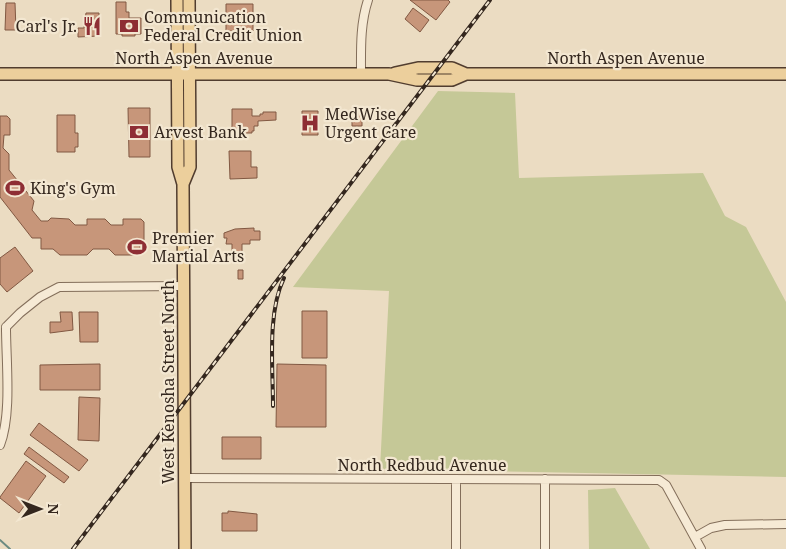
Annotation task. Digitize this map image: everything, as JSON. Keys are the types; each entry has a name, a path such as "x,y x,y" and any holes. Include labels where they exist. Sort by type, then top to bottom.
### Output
{"main road":[{"name":"West Kenosha Street North","path":"177,0 183,74"},
{"name":"West Kenosha Street North","path":"185,549 183,184 178,167 189,0"},
{"name":"North Aspen Avenue","path":"0,74 389,74 417,80 452,80 466,74 786,74"}],"street":[{"path":"361,74 361,35 364,11 368,0"},
{"path":"0,445 4,436 6,417 3,396 3,325 40,297 59,287 184,286"},
{"name":"North Redbud Avenue","path":"185,478 659,480 666,485 695,536"},
{"path":"456,479 456,549"},
{"path":"545,479 545,549"},
{"path":"701,549 695,536 712,528 725,525 786,524"}],"green space":[{"path":"438,91 515,93 519,178 703,173 725,216 746,227 786,302 786,477 380,469 389,291 293,287"},
{"path":"615,488 650,549 589,549 588,490"}],"building":[{"path":"410,0 448,0 450,2 436,20"},
{"name":"Communication Federal Credit Union","path":"116,2 126,2 126,12 129,12 129,18 141,18 141,34 122,36 122,34 116,34"},
{"path":"6,3 15,3 16,30 5,30"},
{"path":"226,4 253,4 253,31 226,31"},
{"path":"413,8 429,20 420,32 405,19"},
{"name":"Carl's Jr.","path":"86,13 99,13 99,36 78,37 78,28 84,28"},
{"name":"Arvest Bank","path":"128,108 150,108 150,157 129,157"},
{"path":"232,109 252,109 252,116 260,116 263,112 276,112 276,120 258,121 258,126 254,126 252,133 234,133 232,131"},
{"path":"352,109 362,110 362,126 352,126"},
{"name":"MedWise Urgent Care","path":"302,111 318,111 318,135 302,135"},
{"path":"57,115 75,115 75,133 78,133 78,147 75,147 75,152 57,152"},
{"path":"0,116 7,116 10,119 10,135 4,135 3,148 9,154 9,170 34,201 32,210 41,221 48,221 51,218 69,219 75,225 87,225 87,219 105,219 111,225 123,225 123,219 141,219 144,222 144,240 140,243 140,255 115,255 109,249 93,249 87,255 60,255 53,249 41,249 41,238 32,238 0,197"},
{"path":"229,151 251,151 251,167 257,167 257,178 230,179"},
{"path":"254,228 254,231 260,231 260,240 250,240 250,244 242,244 242,259 232,259 232,244 226,244 227,238 224,238 224,233 235,229"},
{"path":"15,247 33,271 7,292 0,284 0,258"},
{"path":"238,270 243,270 243,279 238,279"},
{"path":"302,311 327,311 327,358 302,358"},
{"path":"60,312 72,312 73,330 50,333 50,322 61,322"},
{"path":"79,312 98,312 98,342 80,342"},
{"path":"100,364 100,390 40,390 40,365"},
{"path":"277,364 326,365 326,427 276,427"},
{"path":"79,397 100,398 99,441 78,440"},
{"path":"39,423 88,460 79,471 30,435"},
{"path":"222,437 261,437 261,459 222,459"},
{"path":"29,447 69,477 64,483 24,454"},
{"path":"26,461 46,476 19,513 0,497"},
{"path":"228,511 257,514 257,531 222,531 222,513 228,513"}],"waterway":[{"path":"0,540 10,549"}],"railway":[{"path":"73,549 490,0"},
{"path":"273,406 273,324 275,307 284,278"}],"place":[{"name":"Carl's Jr.","path":"92,26"},
{"name":"Communication Federal Credit Union","path":"129,26"},
{"name":"MedWise Urgent Care","path":"310,123"},
{"name":"Arvest Bank","path":"139,132"},
{"name":"King's Gym","path":"15,188"},
{"name":"Premier Martial Arts","path":"137,247"}]}
